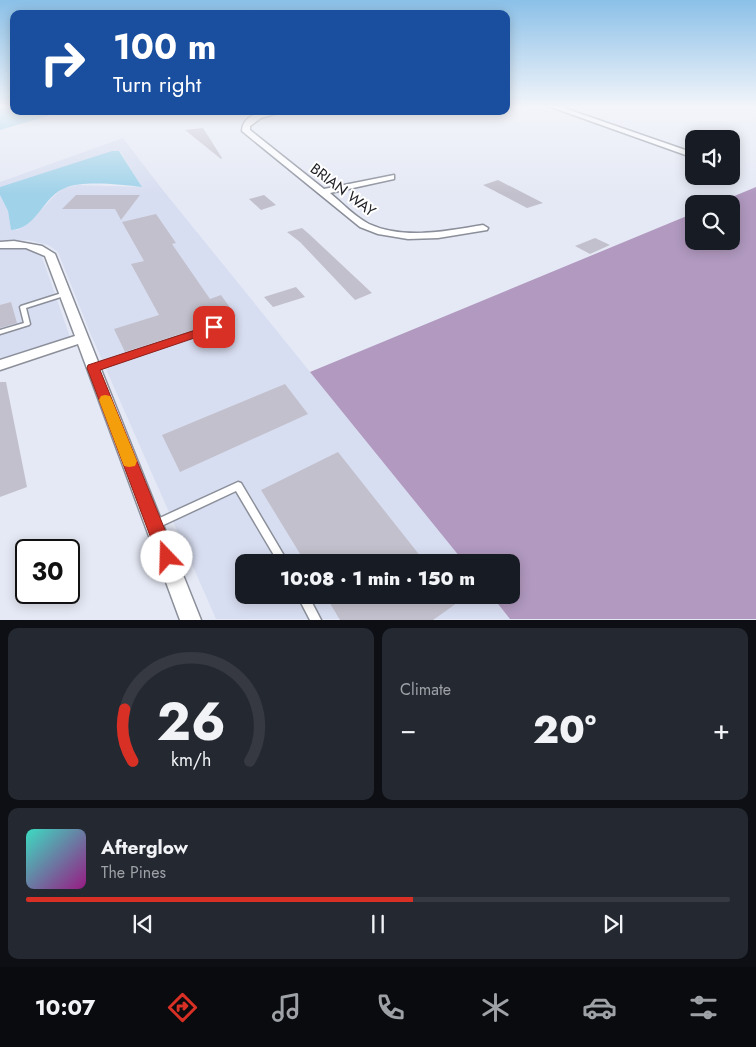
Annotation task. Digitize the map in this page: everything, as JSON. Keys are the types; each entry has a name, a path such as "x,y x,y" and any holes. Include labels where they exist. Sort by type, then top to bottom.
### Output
{"street":[{"name":"BRIAN WAY","path":"252,136 364,224 384,233 410,237 426,237 483,228"},
{"path":"637,136 685,153"},
{"path":"322,192 391,177"},
{"path":"0,245 21,243 40,248 50,254 191,620"},
{"path":"0,365 81,338"}],"lane":[{"path":"0,332 27,324 24,307 65,294"},
{"path":"93,368 214,327"},
{"path":"154,525 238,486 278,554"},
{"path":"307,604 316,620"}],"shaded area":[{"path":"123,138 162,189 458,554 235,554 235,604 498,604 510,619 216,619 91,335 58,252 48,245 28,240 0,242 0,195 8,211 11,230 18,230 30,222 63,188 78,185 142,187 120,151 0,187 0,182"},
{"path":"756,187 756,619 510,619 498,604 520,604 520,554 458,554 310,372 685,217 685,250 740,250 740,195 737,195"},
{"path":"16,247 33,251 42,257 70,337 0,360 0,248"}],"water":[{"path":"112,151 119,151 142,187 113,184 82,184 65,188 57,192 27,224 11,230 8,211 0,195 0,187"}],"building":[{"path":"192,136 208,136 221,159"},
{"path":"498,180 543,203 527,208 483,185"},
{"path":"76,195 140,195 121,220 115,209 62,209"},
{"path":"264,195 276,205 261,210 249,199"},
{"path":"156,214 176,243 172,244 210,299 221,295 236,316 125,352 114,329 159,315 131,264 144,261 122,222"},
{"path":"302,228 372,293 355,300 300,242 287,232"},
{"path":"595,238 610,245 590,254 575,246"},
{"path":"296,287 305,297 273,307 264,297"},
{"path":"11,302 17,323 0,328 0,305"},
{"path":"0,382 6,382 27,487 0,497"},
{"path":"285,384 308,414 180,472 162,435"},
{"path":"338,452 419,554 300,554 261,490"},
{"path":"330,604 456,604 433,620 340,620"}],"slow traffic":[{"path":"105,400 129,461"}],"route":[{"path":"167,557 93,368 214,327"}]}
